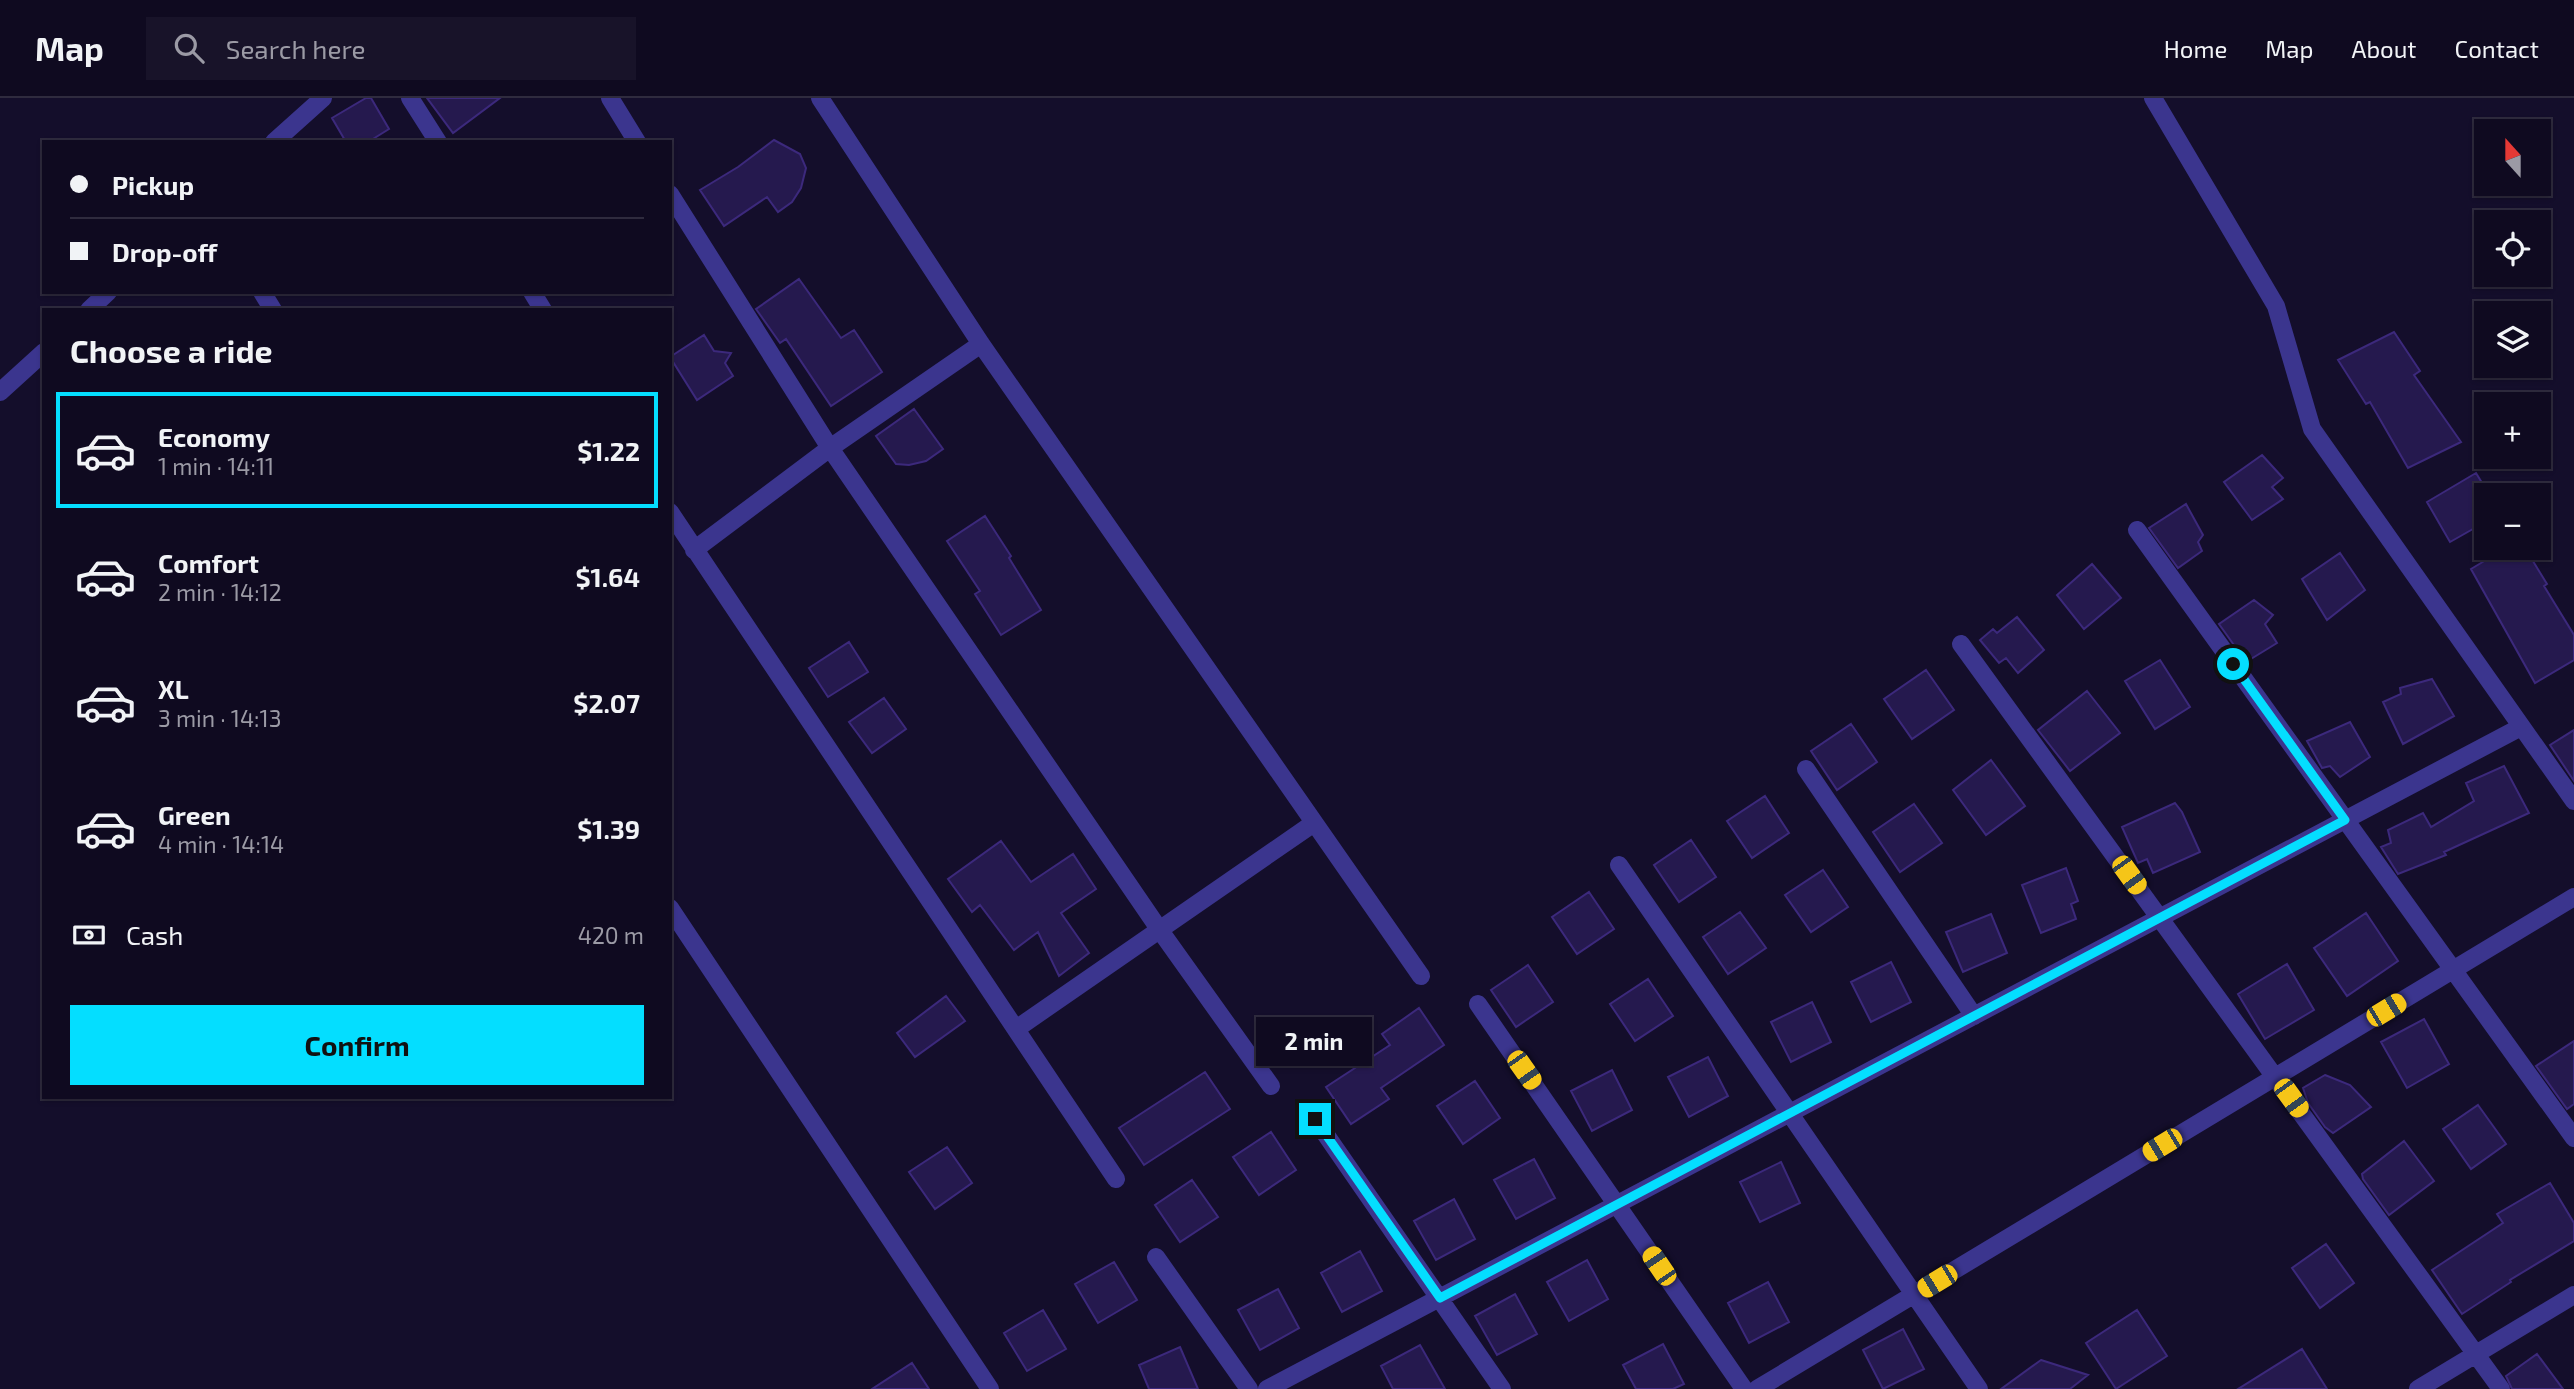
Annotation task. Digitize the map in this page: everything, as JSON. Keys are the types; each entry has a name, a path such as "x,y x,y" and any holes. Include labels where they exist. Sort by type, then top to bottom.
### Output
{"street":[{"path":"276,140 323,98"},
{"path":"410,98 437,140"},
{"path":"610,98 637,140"},
{"path":"820,98 981,344 1421,976"},
{"path":"2153,98 2276,306 2312,429 2574,801"},
{"path":"672,197 830,449 1159,929 1271,1086"},
{"path":"91,308 106,294"},
{"path":"694,550 830,449 981,344"},
{"path":"0,392 42,354"},
{"path":"672,515 1116,1178"},
{"path":"2137,530 2574,1138"},
{"path":"1961,644 2501,1389"},
{"path":"1267,1389 2521,727"},
{"path":"1806,769 1973,1016"},
{"path":"1016,1030 1314,823"},
{"path":"1619,865 1979,1389"},
{"path":"1757,1389 2574,897"},
{"path":"672,911 990,1389"},
{"path":"1478,1004 1744,1389"},
{"path":"1315,1119 1502,1389"},
{"path":"1156,1257 1249,1389"},
{"path":"2418,1389 2574,1295"}],"building":[{"path":"366,98 371,98 389,129 371,140 345,140 332,118"},
{"path":"427,98 500,98 453,133"},
{"path":"774,140 800,154 806,168 801,188 792,202 778,212 767,197 724,226 700,190 738,167"},
{"path":"799,279 841,338 854,330 882,372 831,406 786,339 780,343 756,309"},
{"path":"2394,332 2420,371 2414,375 2461,442 2408,468 2370,402 2366,404 2338,360"},
{"path":"704,335 714,351 731,353 725,363 733,376 697,400 672,360 672,356"},
{"path":"914,409 943,449 926,461 909,465 896,464 876,436"},
{"path":"2262,455 2283,478 2272,487 2283,499 2252,520 2224,482"},
{"path":"2476,473 2482,483 2474,483 2474,528 2450,542 2427,502"},
{"path":"2186,504 2203,535 2198,542 2202,551 2178,568 2149,528"},
{"path":"985,516 1041,610 1001,635 975,594 980,591 947,541"},
{"path":"2340,553 2365,590 2327,620 2302,579"},
{"path":"2486,560 2532,560 2547,584 2544,586 2574,635 2574,660 2535,683 2471,569"},
{"path":"2092,564 2121,598 2084,629 2057,595"},
{"path":"2254,600 2273,615 2265,624 2277,643 2246,662 2219,624"},
{"path":"2017,617 2044,650 2018,673 2006,658 1999,663 1980,640 1993,629 1997,633"},
{"path":"849,642 868,672 828,697 809,668"},
{"path":"2160,660 2190,707 2155,729 2125,681"},
{"path":"1926,670 1954,710 1912,739 1884,699"},
{"path":"2432,679 2454,716 2403,744 2383,702 2401,694 2400,688"},
{"path":"2087,691 2120,733 2070,771 2038,730"},
{"path":"884,698 906,729 872,753 849,722"},
{"path":"2350,722 2370,757 2340,777 2330,766 2322,768 2307,741"},
{"path":"1851,724 1877,762 1837,790 1811,751"},
{"path":"2574,730 2574,781 2550,745"},
{"path":"1991,760 2025,806 1986,835 1953,790"},
{"path":"2504,766 2529,813 2444,852 2446,855 2398,874 2381,847 2391,843 2388,830 2423,813 2431,827 2474,801 2466,783"},
{"path":"1765,796 1789,833 1752,858 1727,821"},
{"path":"2175,803 2182,812 2200,852 2153,873 2147,859 2138,863 2122,827"},
{"path":"1914,804 1942,843 1900,872 1873,832"},
{"path":"1691,840 1716,877 1679,902 1654,865"},
{"path":"1001,841 1031,882 1073,854 1096,889 1061,913 1089,953 1059,976 1038,932 1014,950 980,905 972,912 948,879"},
{"path":"2066,868 2078,901 2071,904 2076,919 2041,933 2022,885"},
{"path":"1823,870 1848,907 1811,932 1785,895"},
{"path":"1589,892 1614,929 1577,954 1552,917"},
{"path":"1740,912 1766,948 1728,974 1703,937"},
{"path":"2366,913 2398,961 2347,996 2314,948"},
{"path":"1991,914 2007,953 1963,972 1946,932"},
{"path":"1891,962 1911,1002 1871,1022 1851,982"},
{"path":"2287,964 2314,1010 2265,1039 2238,994"},
{"path":"1528,965 1553,1002 1516,1027 1491,990"},
{"path":"1648,979 1673,1016 1635,1041 1610,1004"},
{"path":"946,996 965,1021 915,1057 897,1033"},
{"path":"1812,1002 1831,1042 1791,1062 1771,1022"},
{"path":"1419,1008 1444,1045 1381,1088 1389,1099 1351,1124 1326,1087 1390,1045 1382,1034"},
{"path":"2424,1019 2449,1064 2407,1088 2381,1042"},
{"path":"2574,1041 2574,1104 2567,1109 2536,1066"},
{"path":"1708,1057 1728,1096 1689,1117 1668,1077"},
{"path":"1612,1070 1632,1110 1592,1131 1571,1091"},
{"path":"1205,1072 1230,1109 1144,1165 1119,1128"},
{"path":"2325,1075 2350,1085 2371,1107 2333,1133 2325,1127 2308,1103 2303,1088"},
{"path":"1475,1081 1500,1118 1463,1144 1437,1106"},
{"path":"2478,1105 2506,1144 2471,1169 2443,1129"},
{"path":"1271,1132 1296,1170 1259,1195 1233,1157"},
{"path":"2404,1141 2434,1181 2389,1215 2362,1174"},
{"path":"947,1147 972,1183 935,1209 909,1172"},
{"path":"1534,1159 1555,1198 1516,1219 1494,1180"},
{"path":"1781,1162 1800,1203 1760,1222 1740,1182"},
{"path":"1192,1180 1218,1217 1180,1242 1155,1205"},
{"path":"2550,1183 2574,1223 2574,1241 2510,1280 2511,1282 2462,1314 2432,1270 2503,1223 2497,1214"},
{"path":"1454,1199 1475,1239 1436,1260 1414,1221"},
{"path":"2326,1244 2354,1283 2320,1308 2292,1268"},
{"path":"1360,1251 1382,1291 1342,1312 1321,1273"},
{"path":"1587,1260 1608,1299 1569,1321 1547,1282"},
{"path":"1114,1262 1137,1300 1098,1323 1075,1284"},
{"path":"1768,1282 1789,1322 1749,1343 1728,1303"},
{"path":"1278,1289 1299,1328 1260,1350 1238,1310"},
{"path":"1515,1294 1537,1334 1497,1355 1475,1316"},
{"path":"1043,1310 1066,1349 1027,1371 1004,1333"},
{"path":"2137,1310 2167,1356 2116,1389 2086,1343"},
{"path":"1903,1329 1924,1369 1883,1389 1863,1350"},
{"path":"1663,1344 1684,1384 1673,1389 1636,1389 1623,1365"},
{"path":"1420,1345 1445,1389 1393,1389 1381,1366"},
{"path":"1180,1347 1198,1389 1149,1389 1139,1365"},
{"path":"2302,1349 2327,1389 2238,1389"},
{"path":"2537,1354 2563,1389 2512,1389 2506,1376"},
{"path":"2041,1360 2088,1375 2070,1389 2001,1389"},
{"path":"912,1363 929,1389 872,1389"}],"route":[{"path":"1315,1119 1440,1298 2345,820 2233,664"}]}
